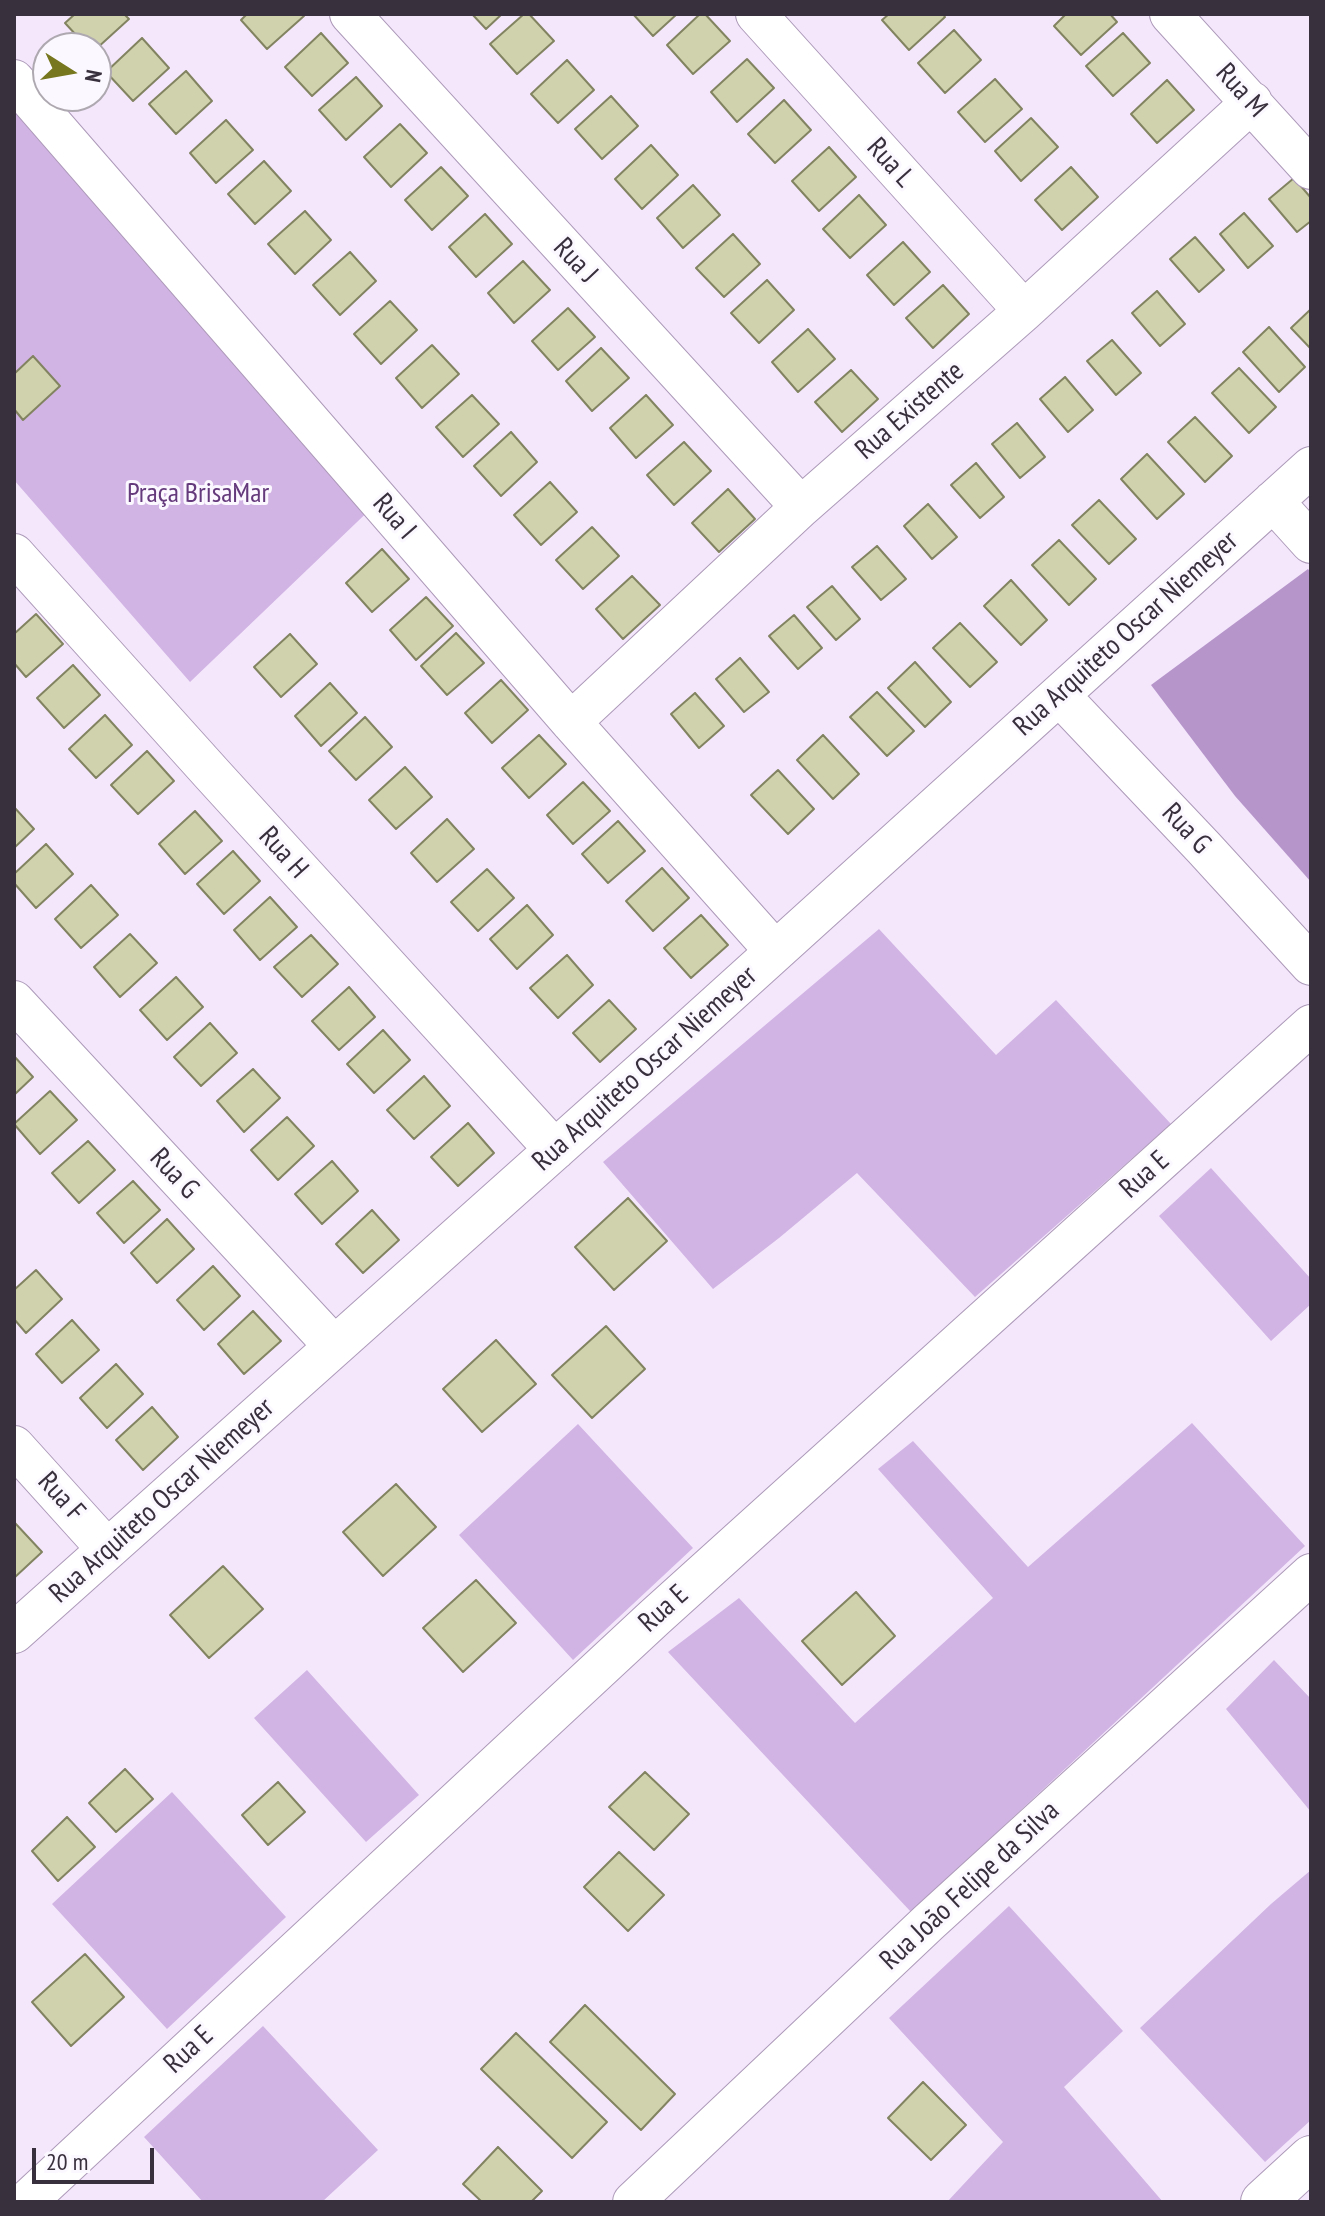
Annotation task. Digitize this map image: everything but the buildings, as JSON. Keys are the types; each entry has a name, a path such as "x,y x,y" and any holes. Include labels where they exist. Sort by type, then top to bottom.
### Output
{"street":[{"name":"Rua J","path":"350,14 801,507"},
{"name":"Rua L","path":"756,14 1024,311"},
{"name":"Rua M","path":"1170,14 1311,169"},
{"name":"Rua I","path":"14,80 571,722 775,951"},
{"name":"Rua Existente","path":"571,722 801,507 1024,311 1252,102"},
{"name":"Rua Arquiteto Oscar Niemeyer","path":"14,1633 555,1150 1311,467"},
{"path":"1273,501 1311,543"},
{"name":"Rua H","path":"14,554 555,1150"},
{"name":"Rua G","path":"1059,695 1311,965"},
{"name":"Rua G","path":"14,1001 334,1346"},
{"name":"Rua E","path":"26,2202 654,1618 1311,1025"},
{"name":"Rua F","path":"14,1446 107,1549"},
{"name":"Rua João Felipe da Silva","path":"633,2202 928,1923 1311,1574"},
{"path":"1263,2202 1311,2158"}],"green space":[{"name":"Praça BrisaMar","path":"14,98 380,500 190,682 14,480"},
{"path":"879,929 996,1055 1056,1000 1171,1124 975,1297 857,1173 713,1289 603,1162"},
{"path":"1211,1168 1311,1279 1311,1304 1271,1341 1159,1216"},
{"path":"1192,1423 1305,1546 911,1912 668,1652 739,1598 855,1723 993,1598 878,1469 913,1441 1028,1567"},
{"path":"578,1424 693,1548 573,1660 459,1535"},
{"path":"1274,1660 1311,1699 1311,1812 1226,1709"},
{"path":"307,1670 419,1795 366,1842 254,1718"},
{"path":"172,1792 286,1917 167,2029 52,1904"},
{"path":"1311,1870 1311,2120 1265,2162 1140,2028"},
{"path":"1009,1906 1123,2031 1064,2087 1163,2202 947,2202 1003,2142 889,2018"},
{"path":"263,2026 378,2150 322,2202 203,2202 144,2137"}],"shaded area":[{"path":"1308,569 1311,573 1311,882 1235,796 1151,685"}]}
